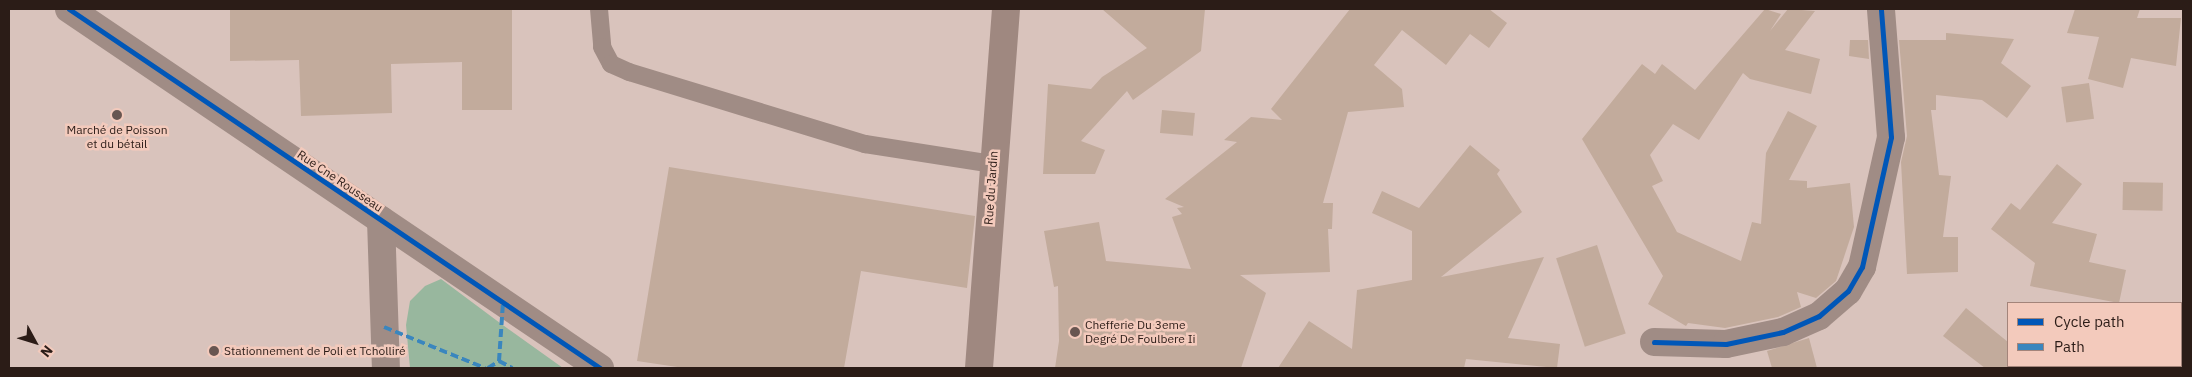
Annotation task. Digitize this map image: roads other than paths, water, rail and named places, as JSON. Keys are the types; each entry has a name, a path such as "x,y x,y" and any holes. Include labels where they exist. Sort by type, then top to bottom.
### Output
{"main road":[{"name":"Rue du Jardin","path":"979,368 1006,9"}],"street":[{"name":"Rue Cne Rousseau","path":"69,9 600,368"},
{"path":"1654,342 1726,344 1783,332 1819,316 1848,291 1862,267 1891,137 1880,9"},
{"path":"381,220 386,368"},
{"path":"2182,368 2183,356"}],"lane":[{"path":"599,9 602,47 611,64 629,72 865,144 993,164"}],"place":[{"name":"Marché de Poisson et du bétail","path":"117,115"},
{"name":"Chefferie Du 3eme Degré De Foulbere Ii","path":"1075,332"},
{"name":"Stationnement de Poli et Tcholliré","path":"214,351"}]}
